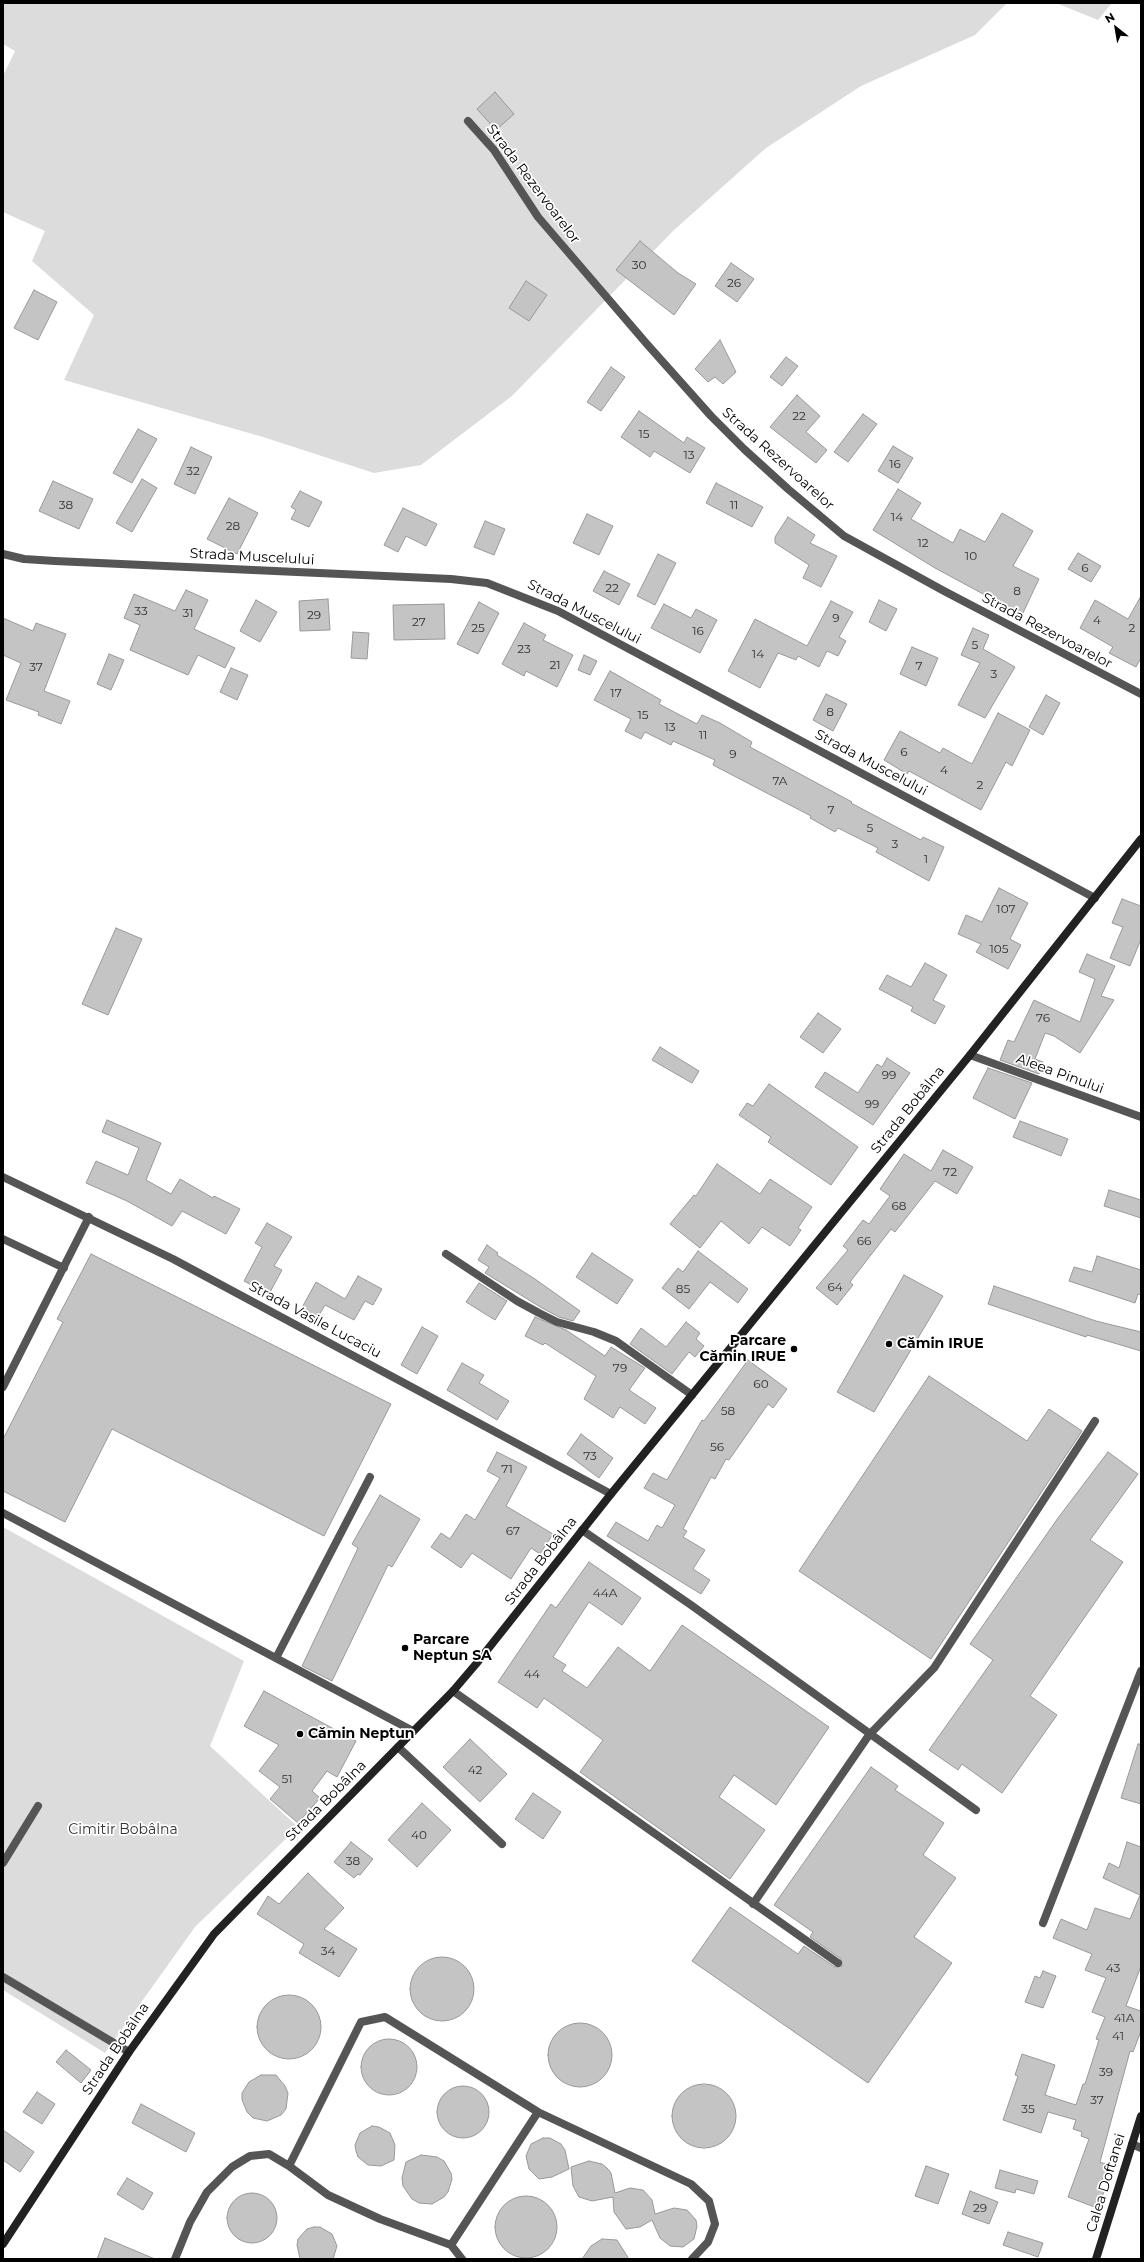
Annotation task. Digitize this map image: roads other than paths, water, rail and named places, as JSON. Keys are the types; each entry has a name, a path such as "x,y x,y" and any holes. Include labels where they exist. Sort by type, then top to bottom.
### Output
{"main road":[{"name":"Strada Bobâlna","path":"3,2244 129,2052 214,1934 453,1691 611,1494 970,1055 1141,839"},
{"name":"Calea Doftanei","path":"1096,2259 1141,2116"}],"street":[{"name":"Strada Rezervoarelor","path":"468,121 494,150 538,217 646,343 711,416 744,449 788,489 844,536 944,592 1141,694"},
{"name":"Strada Muscelului","path":"3,554 24,559 55,561 444,578 487,582 558,611 1095,898"},
{"name":"Aleea Pinului","path":"970,1055 1141,1117"},
{"name":"Strada Vasile Lucaciu","path":"3,1177 89,1217 180,1263 611,1494"},
{"path":"3,1388 89,1217"},
{"path":"3,1239 64,1268"},
{"path":"446,1254 539,1313 557,1322 594,1332 616,1341 692,1395"},
{"path":"753,1904 869,1735 934,1668 1095,1421"},
{"path":"276,1658 370,1477"},
{"path":"3,1513 413,1731"},
{"path":"582,1530 691,1605 869,1735 976,1810"},
{"path":"1043,1923 1141,1671"},
{"path":"453,1691 838,1964"},
{"path":"398,1748 502,1844"},
{"path":"3,1863 38,1806"},
{"path":"3,1977 129,2052"},
{"path":"289,2166 361,2022 385,2017 538,2112 691,2184 709,2200 714,2224 708,2242 692,2259"},
{"path":"451,2245 538,2112"},
{"path":"1132,2144 1141,2148"},
{"path":"175,2259 190,2222 207,2192 232,2167 250,2156 269,2154 289,2166 328,2195 380,2220 451,2245 462,2259"}],"place":[{"name":"Cămin IRUE","path":"889,1344"},
{"name":"Parcare Cămin IRUE","path":"794,1349"},
{"name":"Parcare Neptun SA","path":"405,1648"},
{"name":"Cămin Neptun","path":"300,1734"}],"park label":[{"name":"Cimitir Bobâlna","path":"123,1830"}]}
